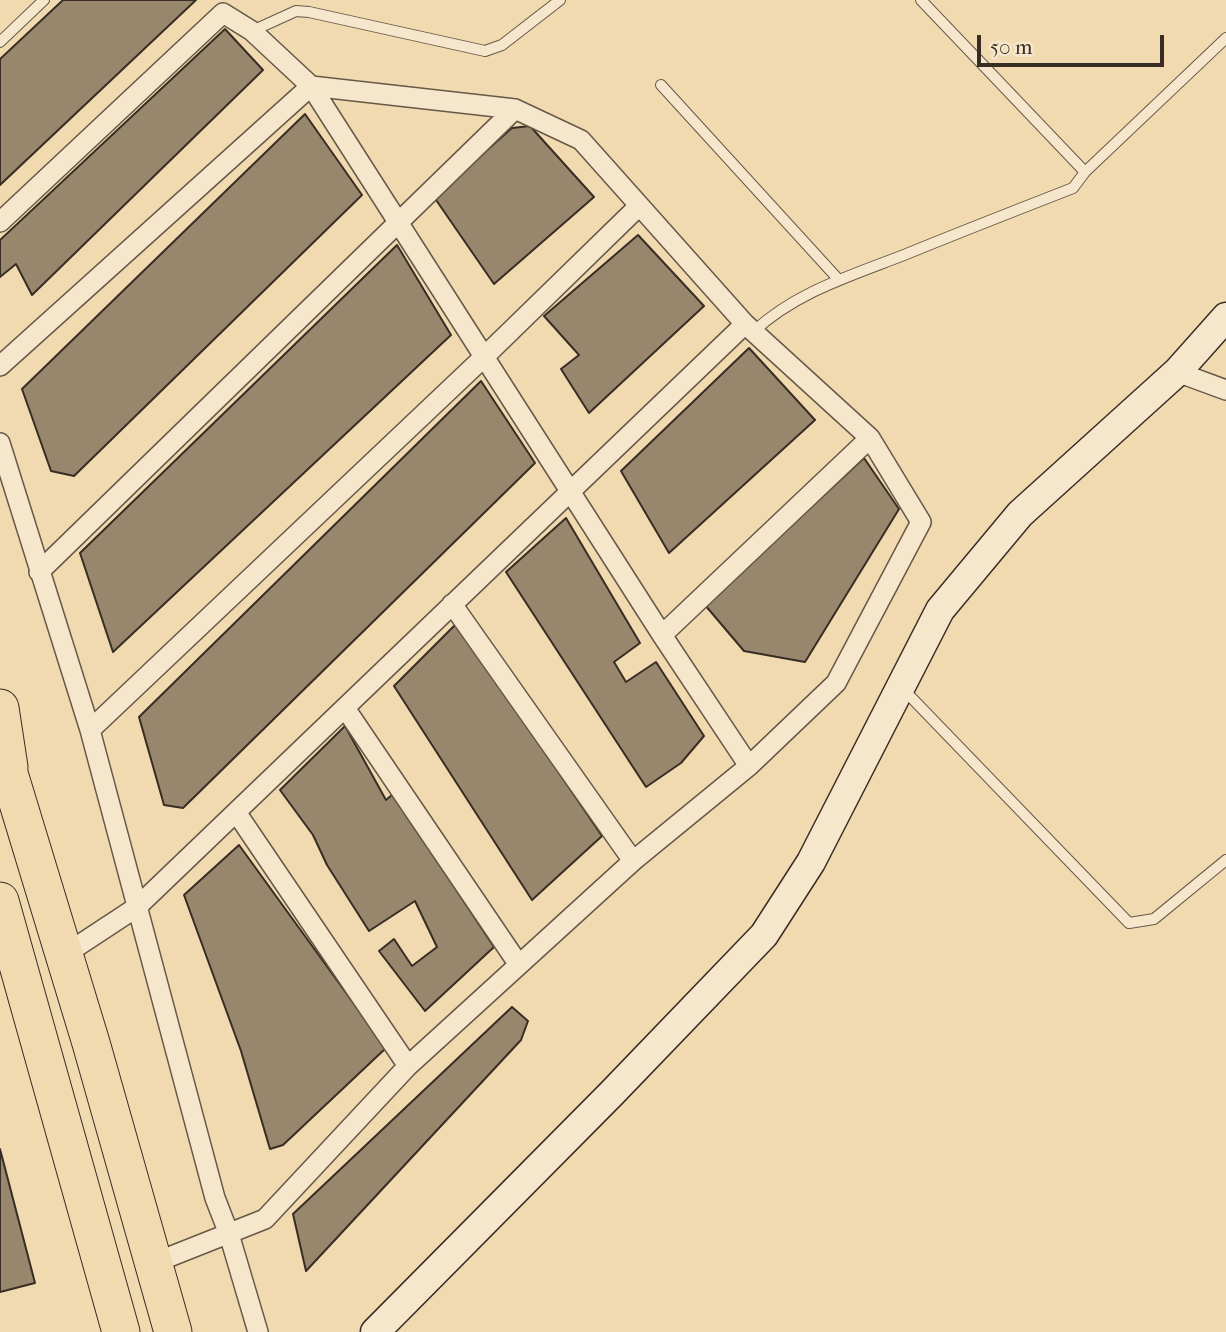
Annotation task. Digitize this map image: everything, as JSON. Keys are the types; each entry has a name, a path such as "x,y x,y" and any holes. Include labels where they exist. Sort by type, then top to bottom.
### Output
{"highway":[{"path":"0,708 5,760 65,955 173,1332"},
{"path":"0,901 121,1332"}],"street":[{"path":"0,222 217,6 252,31 312,86 662,635 749,766"},
{"path":"0,366 312,86 515,109 581,140 749,328 870,438 921,522 836,683 749,766 634,860 408,1066 265,1219 154,1263"},
{"path":"40,572 515,109"},
{"path":"90,730 484,357 639,206"},
{"path":"375,1332 764,935 811,862 940,610 1020,514 1177,372 1226,317"},
{"path":"65,955 136,908 570,491 749,328"},
{"path":"1177,372 1226,390"},
{"path":"662,635 870,438"},
{"path":"0,443 90,730 215,1198 229,1234 258,1332"},
{"path":"452,604 634,860"},
{"path":"345,708 519,965"},
{"path":"236,812 408,1066"}],"lane":[{"path":"0,42 44,0"},
{"path":"252,31 296,11 309,12 485,51 502,46 560,0"},
{"path":"921,0 1085,172"},
{"path":"749,328 791,302 839,280 1073,188 1085,172 1226,38"},
{"path":"661,85 839,280"},
{"path":"901,687 1129,923 1154,919 1226,860"}],"building":[{"path":"63,0 196,0 0,185 0,59"},
{"path":"225,29 263,70 32,295 16,264 0,277 0,240"},
{"path":"305,114 362,195 74,476 51,471 22,389"},
{"path":"530,126 594,197 494,284 434,197 512,128"},
{"path":"638,235 704,306 589,413 561,369 579,355 544,316"},
{"path":"397,245 451,335 113,652 80,553"},
{"path":"749,348 815,420 669,553 621,471"},
{"path":"481,381 535,463 183,808 164,805 139,717"},
{"path":"864,458 899,509 805,662 744,651 705,605"},
{"path":"566,518 640,643 614,662 626,682 656,662 704,736 681,763 646,787 506,572"},
{"path":"457,623 602,836 532,900 394,686"},
{"path":"345,726 386,800 393,794 494,947 425,1011 379,951 394,939 412,966 437,947 415,901 369,931 327,865 313,835 280,790"},
{"path":"239,845 386,1048 283,1145 270,1149 241,1051 184,895"},
{"path":"512,1007 528,1021 521,1040 306,1271 293,1214"},
{"path":"0,1149 35,1283 0,1292"}]}
